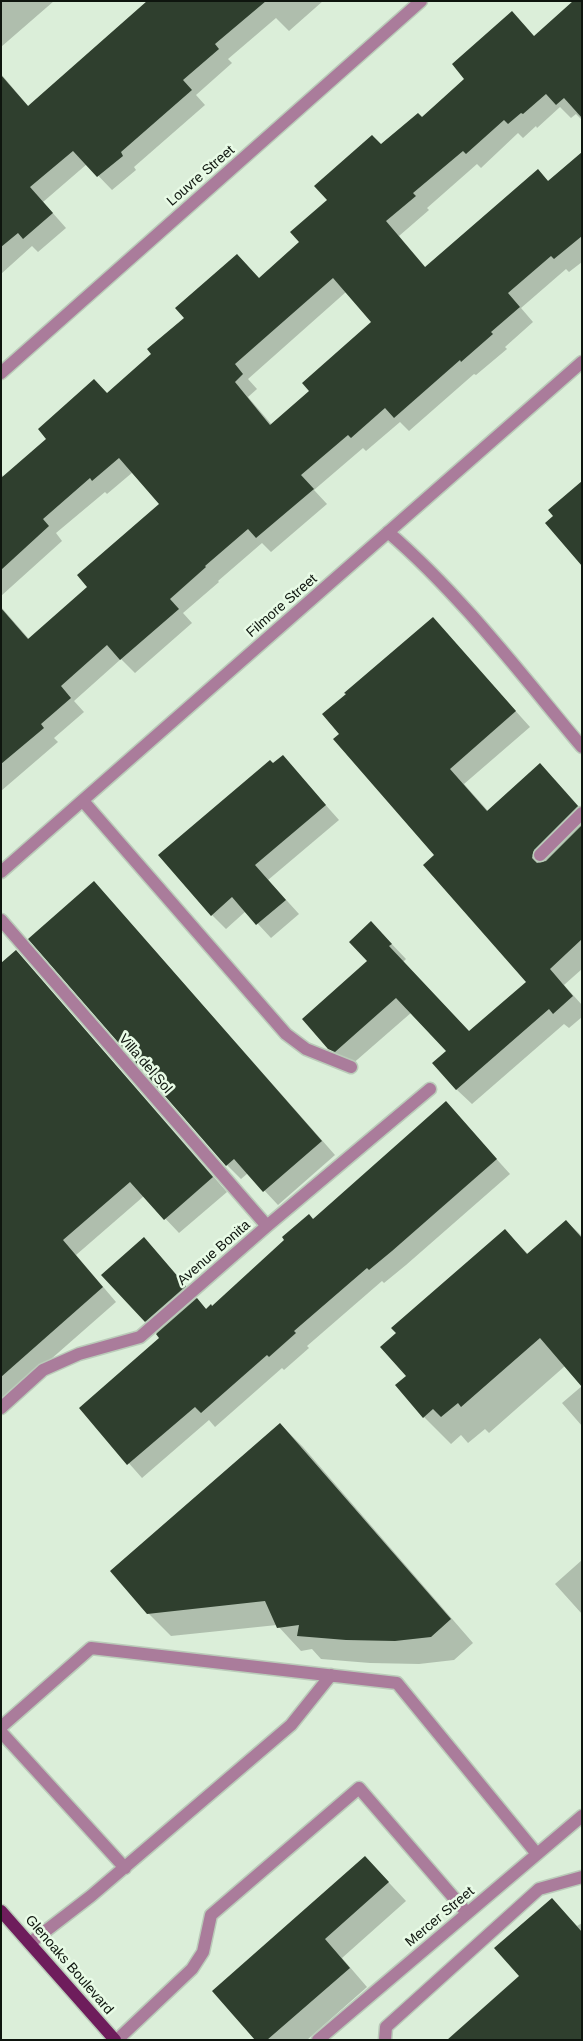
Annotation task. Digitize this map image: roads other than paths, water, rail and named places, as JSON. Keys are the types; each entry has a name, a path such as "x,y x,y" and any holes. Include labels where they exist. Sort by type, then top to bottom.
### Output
{"main road":[{"name":"Glenoaks Boulevard","path":"1,1911 116,2040"}],"street":[{"name":"Louvre Street","path":"1,373 421,1"},
{"name":"Filmore Street","path":"1,872 582,362"},
{"path":"388,532 419,559 490,636 582,747"},
{"path":"83,801 286,1034 306,1049 351,1067"},
{"path":"540,855 582,813"},
{"name":"Villa del Sol","path":"1,920 267,1226"},
{"name":"Avenue Bonita","path":"1,1408 42,1370 78,1354 140,1337 267,1226 430,1089"},
{"path":"1,1726 92,1648 397,1683 537,1854"},
{"path":"30,1943 92,1896 291,1725 331,1675"},
{"path":"1,1732 125,1868"},
{"path":"116,2040 192,1969 203,1952 211,1915 359,1788 467,1913"},
{"name":"Mercer Street","path":"318,2040 582,1816"},
{"path":"385,2040 386,2027 539,1889 582,1877"}]}
